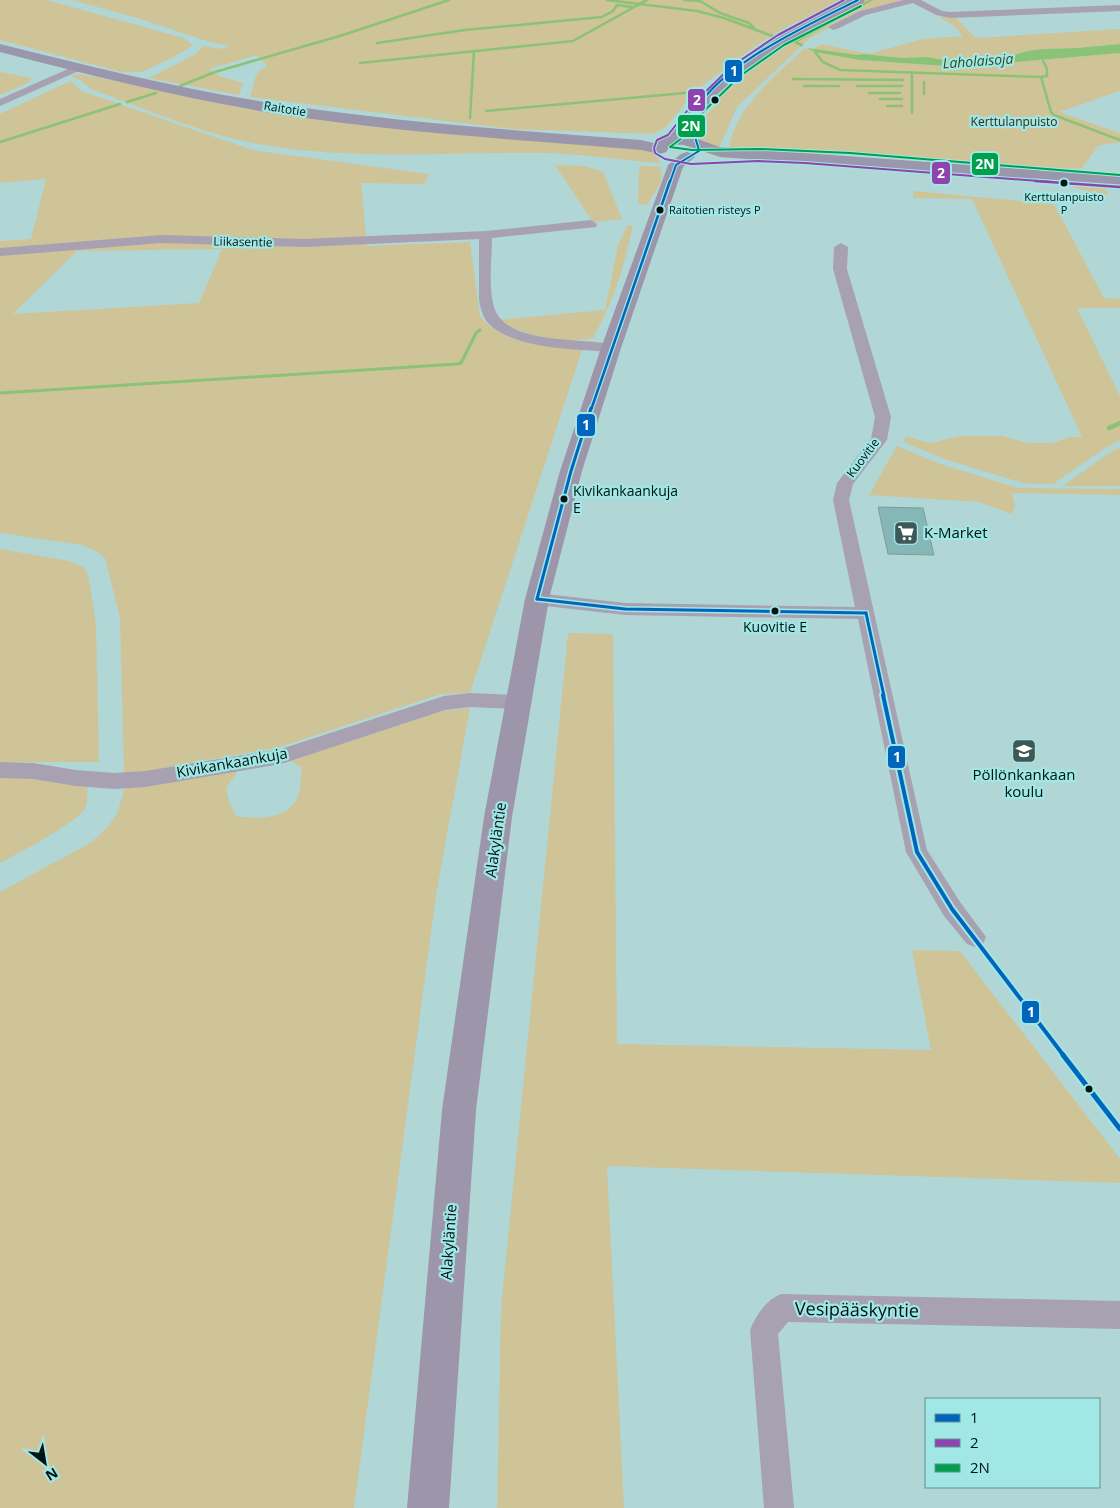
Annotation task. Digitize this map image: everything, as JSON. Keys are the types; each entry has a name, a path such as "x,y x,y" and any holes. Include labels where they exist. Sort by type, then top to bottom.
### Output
{"main road":[{"path":"665,146 714,88 746,62 795,32 858,0"},
{"name":"Raitotie","path":"0,48 159,88 291,111 431,128 665,146 673,156 693,150"},
{"path":"695,112 692,127 693,150 1120,181"},
{"name":"Alakyläntie","path":"665,146 667,193"},
{"name":"Alakyläntie","path":"428,1508 459,1110 498,818 537,599 571,471 611,348 676,165 693,150"}],"street":[{"path":"833,27 863,13 915,0 939,13 950,15 1120,8"},
{"path":"0,103 77,68"},
{"name":"Liikasentie","path":"0,252 162,240 304,243 486,235 591,224"},
{"path":"486,235 487,308 493,321 502,328 523,337 611,348"},
{"name":"Kuovitie","path":"841,247 840,268 883,417 879,440 845,484 841,500 917,852 952,909 975,937"},
{"path":"537,599 625,609 866,613"},
{"name":"Kivikankaankuja","path":"0,770 33,771 76,778 114,781 144,779 281,756 444,704 470,700 518,702"},
{"name":"Vesipääskyntie","path":"778,1498 764,1330 781,1308 1120,1315"}],"green space":[{"path":"0,0 47,0 183,38 193,45 174,57 142,72 121,72 0,40"},
{"path":"72,0 843,0 787,27 757,45 695,91 666,127 653,134 512,129 250,97 256,75 267,66 257,55 209,69 219,76 243,83 239,95 149,78 196,54 203,46 223,49 229,46 210,42 137,18"},
{"path":"866,0 903,0 859,11 810,38 737,107 719,148 703,143 696,136 700,124 713,108 721,90 727,84 785,44"},
{"path":"945,16 956,18 976,38 1120,29 1120,44 1027,51 1013,56 943,60 927,57 902,58 858,55 813,49 821,44 869,54 923,39 963,36 953,25 940,18"},
{"name":"Kerttulanpuisto","path":"805,48 815,52 860,60 958,67 1120,53 1120,91 1059,112 1120,133 1120,142 1098,146 1082,168 1058,169 833,153 834,157 729,150 739,120 748,106 758,93"},
{"path":"0,71 32,78 28,83 0,95"},
{"path":"81,74 233,105 651,149 658,156 660,163 551,153 369,154 336,153 270,146 203,130 93,90 80,80 70,76"},
{"path":"70,81 82,91 252,150 429,174 424,184 361,183 367,246 470,242 480,316 490,326 502,334 527,343 582,350 470,693 441,694 280,747 124,775 120,617 105,558 96,551 82,545 0,533 0,241 31,239 46,179 0,183 0,114","holes":["222,249 199,303 13,314 77,251"]},
{"path":"555,165 585,166 603,172 622,219 593,222"},
{"path":"642,166 661,167 661,182 647,205 638,204 639,169"},
{"path":"1104,183 1108,195 1093,193 1063,184"},
{"path":"914,191 1054,204 1104,298 1120,299 1120,308 1077,308 1120,396 1120,440 1105,448 1053,484 1023,483 944,459 904,442 904,439 907,437 931,443 960,436 1002,436 1029,443 1052,443 1070,437 1082,437 972,199 913,198"},
{"path":"627,226 633,226 617,284 593,338 568,340 544,337 509,326 498,320 605,310 618,245"},
{"path":"897,446 940,464 1018,488 1120,489 1120,495 1012,493 1015,505 1012,514 979,502 869,495"},
{"path":"1120,447 1120,486 1063,486 1106,455"},
{"path":"0,549 69,561 83,567 88,574 96,624 99,762 0,762"},
{"path":"568,633 613,634 617,1044 931,1050 912,950 960,951 1120,1159 1120,1183 607,1166 624,1508 497,1508 501,1309"},
{"path":"470,708 436,895 354,1508 0,1508 0,892 90,843 106,829 117,814 125,787 239,769 226,788 229,802 236,816 252,818 270,816 286,811 297,799 302,768 290,760 443,711"},
{"path":"12,775 88,785 87,803 80,814 71,822 0,863 0,776"}],"water":[{"name":"Laholaisoja","path":"1120,44 1120,53 958,67 860,60 815,52 807,48 858,55 902,58 927,57 943,60 1013,56 1036,50"}],"building":[{"name":"K-Market","path":"878,507 923,508 934,555 888,554"}],"waterway":[{"path":"180,86 215,72 343,35 449,0"},
{"path":"607,0 640,4"},
{"path":"640,4 647,0"},
{"path":"684,0 700,1 720,13 749,23 754,28"},
{"path":"795,42 871,0"},
{"path":"474,51 573,41 640,4"},
{"path":"640,4 697,11 724,18 775,37"},
{"path":"377,43 465,30 602,17 613,11 617,5 632,7"},
{"path":"795,42 802,45"},
{"path":"360,63 474,51"},
{"path":"470,118 474,51"},
{"name":"Laholaisoja","path":"815,52 823,62 840,70 1041,77"},
{"path":"1041,77 1047,76 1047,69 1043,61"},
{"path":"912,73 912,113"},
{"path":"1041,77 1051,112 1054,115 1120,140"},
{"path":"793,79 903,80"},
{"path":"924,82 924,94"},
{"path":"804,86 839,86"},
{"path":"857,86 902,86"},
{"path":"486,111 696,92"},
{"path":"127,102 156,93"},
{"path":"869,93 900,93"},
{"path":"880,99 902,99"},
{"path":"0,142 120,104"},
{"path":"887,106 902,106"},
{"path":"0,393 457,364 461,363 476,333 480,330"},
{"path":"1109,428 1120,423"}],"transit line":[{"name":"2","path":"844,0 778,35 732,66 691,106 668,135 657,140 654,148 655,153 665,159 691,164 758,161 805,163 1120,187"},
{"name":"1","path":"537,599 571,471 611,348 676,165 699,151 692,123 702,101 718,83 740,66 791,34 858,0"},
{"name":"2N","path":"861,6 784,45 740,76 701,114 682,138 670,147 692,150 760,149 850,153 1120,175"},
{"name":"1","path":"537,599 625,609 866,613"},
{"name":"1","path":"866,613 917,852 952,909 1120,1129"}],"place":[{"name":"Kerttulanpuisto P","path":"1064,183"},
{"name":"Raitotien risteys P","path":"660,210"},
{"name":"Kivikankaankuja E","path":"564,499"},
{"name":"K-Market","path":"906,533"},
{"name":"Kuovitie E","path":"775,611"},
{"name":"Pöllönkankaan koulu","path":"1024,751"}]}
